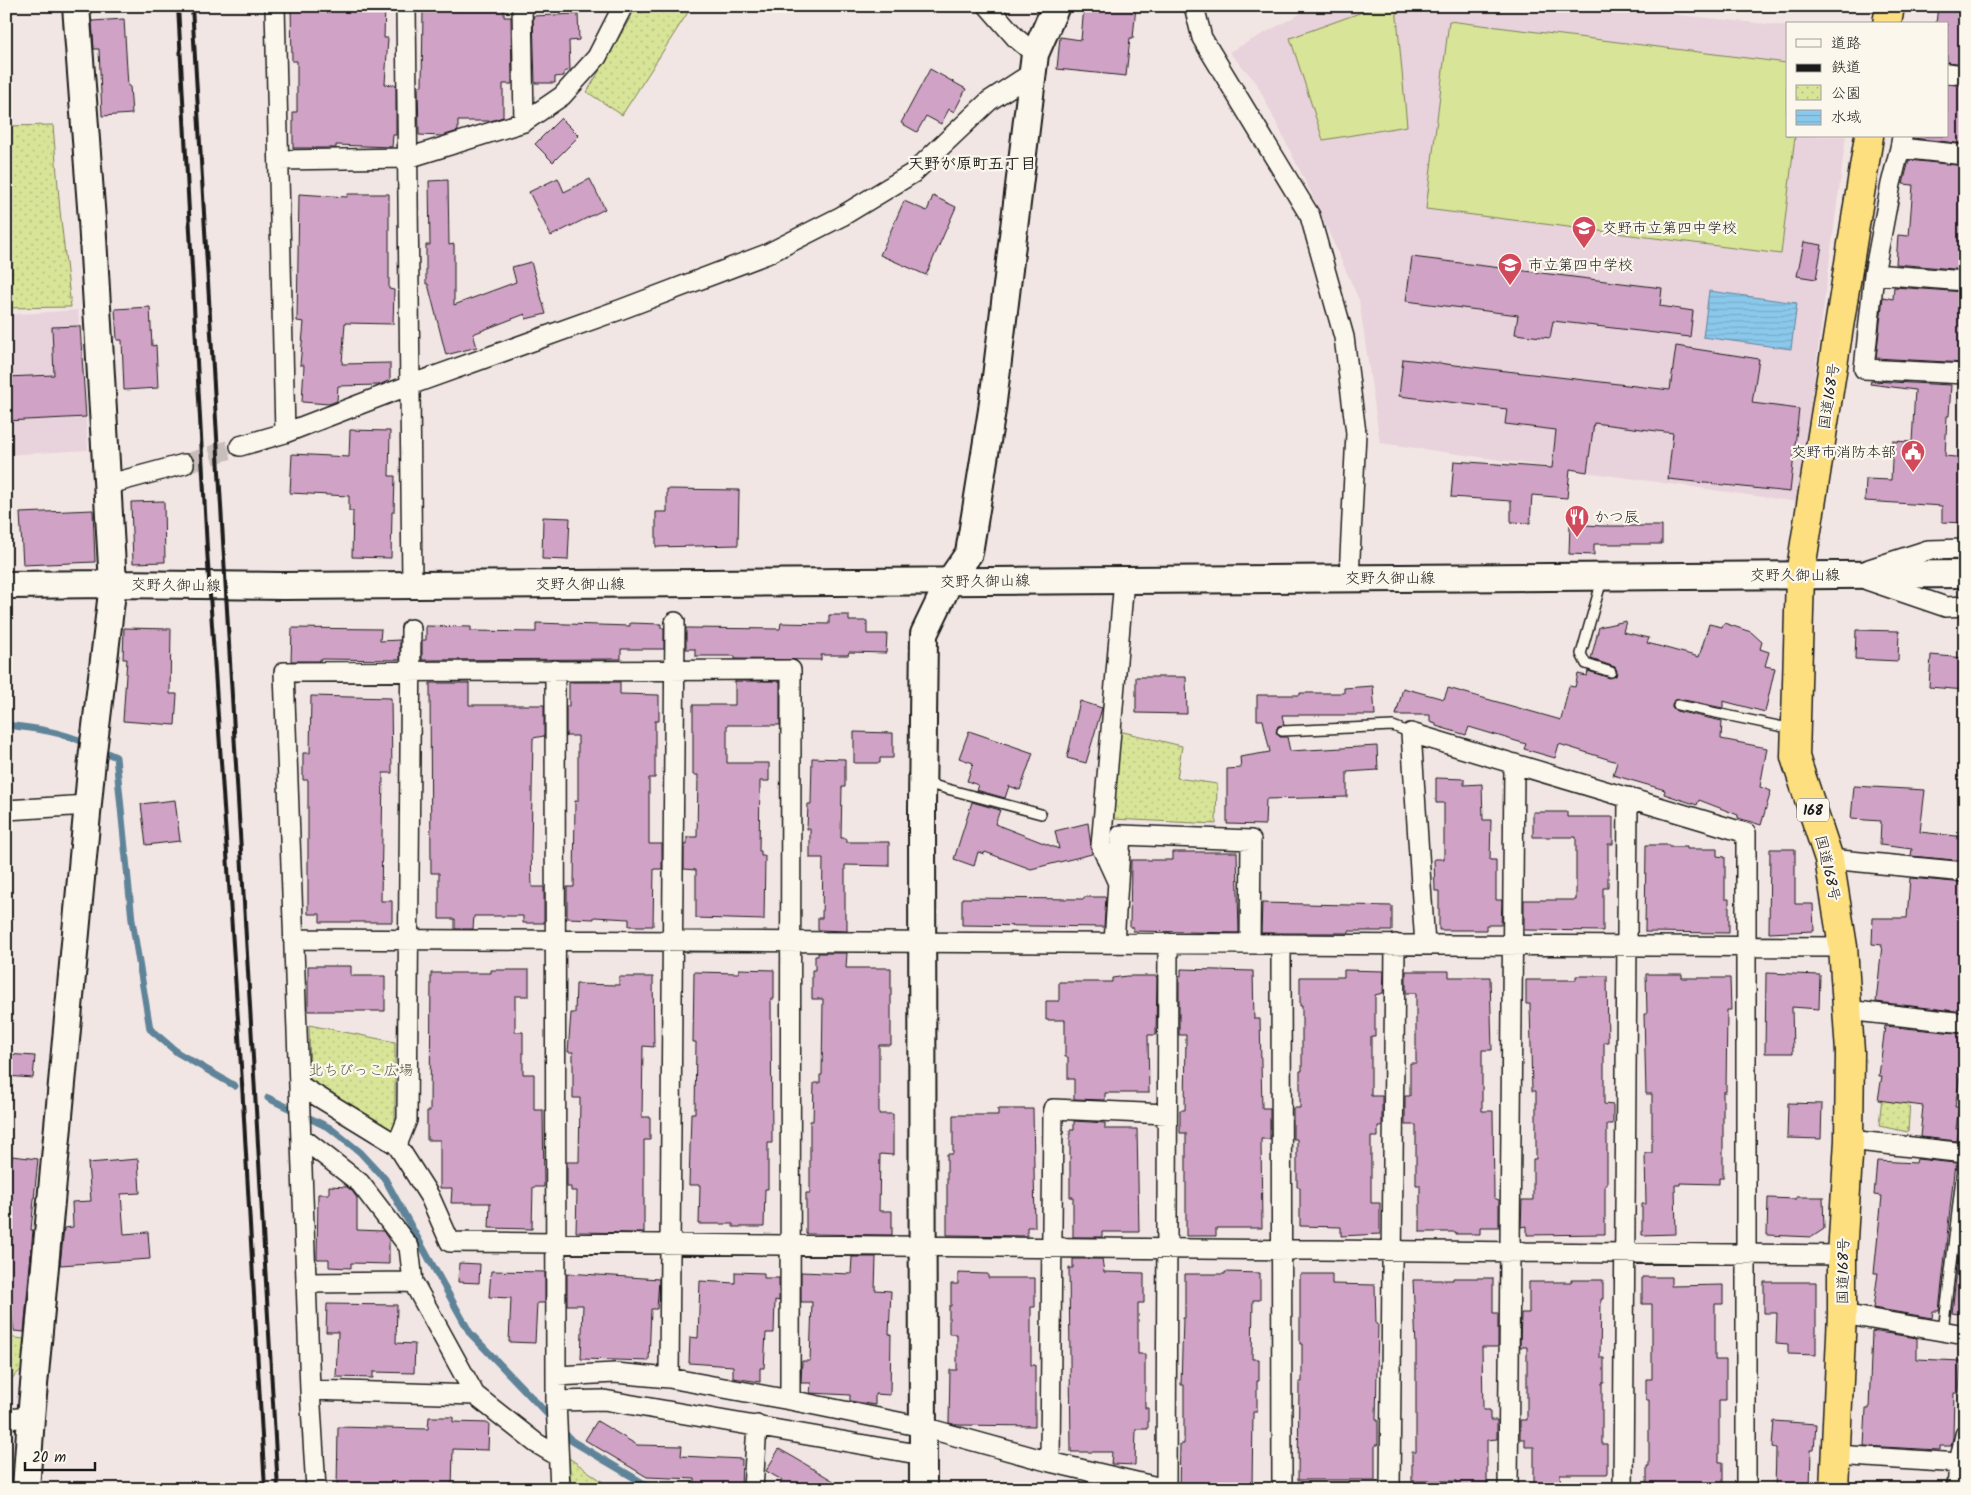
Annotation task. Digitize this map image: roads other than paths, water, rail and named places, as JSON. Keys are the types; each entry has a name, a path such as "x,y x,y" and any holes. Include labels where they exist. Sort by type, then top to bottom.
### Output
{"highway":[{"path":"1887,22 1890,6"},
{"name":"国道168号","path":"1834,1489 1842,1314 1842,1255 1849,1140 1850,1052 1843,947 1829,859 1795,757 1800,575 1869,138"}],"street":[{"path":"26,1489 19,1418 113,584 92,230 76,6"},
{"path":"275,6 285,433"},
{"path":"406,6 412,585"},
{"path":"522,6 524,122"},
{"path":"280,160 408,158 524,122 562,96 597,57 624,6"},
{"path":"988,6 1016,38 1034,63"},
{"path":"922,1489 924,634 949,582 969,553 987,439 1034,63 1056,6"},
{"path":"1194,6 1202,38 1310,216 1341,328 1356,433 1349,578"},
{"path":"240,446 285,433 767,254 842,216 913,173 989,101 1034,63"},
{"path":"1948,73 1965,75"},
{"path":"1965,155 1901,142 1874,274 1864,369 1965,374"},
{"path":"1874,274 1965,281"},
{"path":"106,485 184,464"},
{"path":"1851,575 1928,550 1965,549"},
{"name":"交野久御山線","path":"6,585 283,586 1965,574"},
{"path":"1851,575 1946,607 1965,606"},
{"path":"1118,882 1101,846 1124,580"},
{"path":"669,1378 675,622"},
{"path":"398,1145 407,1120 411,629"},
{"path":"555,670 556,1401 560,1489"},
{"path":"316,1489 310,1390 284,672 791,670 790,1400"},
{"path":"1425,945 1411,733 1746,833 1746,1489"},
{"path":"1508,1489 1514,764"},
{"path":"1623,1489 1628,797"},
{"path":"6,810 88,806"},
{"path":"1114,943 1121,835 1251,840 1250,944"},
{"path":"1829,859 1965,872"},
{"path":"293,939 1843,947"},
{"path":"556,1376 615,1373 669,1378 790,1400 922,1426 1050,1462 1166,1488 1168,943"},
{"path":"1281,944 1282,1489"},
{"path":"1390,1489 1395,944"},
{"path":"1846,1010 1965,1023"},
{"path":"299,1085 398,1145 430,1197 450,1242 1842,1255"},
{"path":"1050,1462 1053,1109 1167,1114"},
{"path":"301,1137 360,1183 409,1247 413,1282 475,1395 536,1442 558,1456"},
{"path":"1849,1140 1965,1152"},
{"path":"306,1283 413,1282"},
{"path":"1842,1314 1965,1335"},
{"path":"310,1390 475,1395"},
{"path":"556,1401 604,1400 922,1455"},
{"path":"753,1489 757,1425"},
{"path":"1957,1489 1959,1463 1965,1435"},
{"path":"1836,1455 1959,1463"}],"lane":[{"path":"1603,576 1581,654 1586,664 1612,672"},
{"path":"1678,705 1796,730"},
{"path":"1282,731 1393,726 1411,733"},
{"path":"923,782 1041,814"},
{"path":"1944,1332 1965,1152"}],"water":[{"path":"1709,291 1797,303 1791,349 1703,337"}],"waterway":[{"path":"6,725 38,729 88,744"},
{"path":"98,749 116,757 132,920 150,1029 178,1053 235,1086"},
{"path":"268,1098 330,1128 360,1152 385,1179 470,1333 554,1421"},
{"path":"561,1429 572,1441 653,1489"}],"tunnel":[{"path":"184,464 240,446"}],"railway":[{"path":"178,6 207,549 241,1066 265,1489"},
{"path":"192,6 278,1489"}],"place":[{"name":"交野市立第四中学校","path":"1584,249"},
{"name":"市立第四中学校","path":"1510,286"},
{"name":"交野市消防本部","path":"1913,473"},
{"name":"かつ辰","path":"1577,538"}],"district":[{"name":"天野が原町五丁目","path":"972,163"}],"park label":[{"name":"北ちびっこ広場","path":"361,1070"}]}
